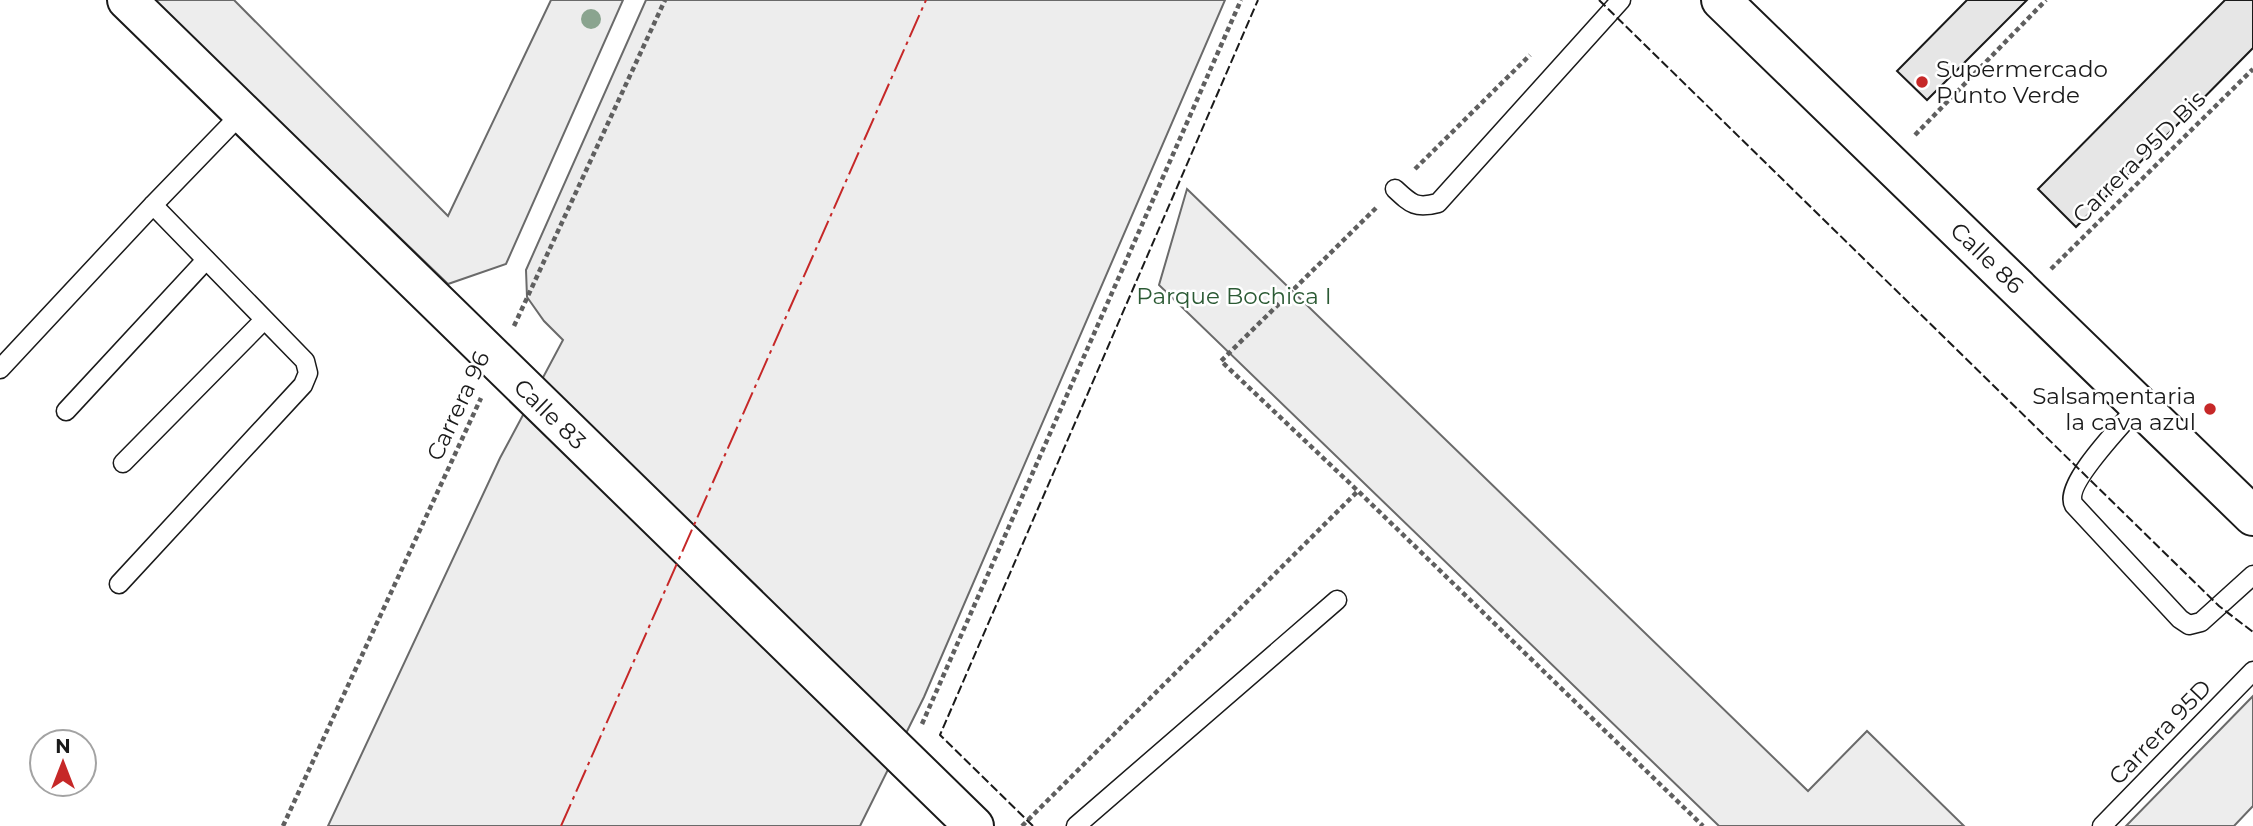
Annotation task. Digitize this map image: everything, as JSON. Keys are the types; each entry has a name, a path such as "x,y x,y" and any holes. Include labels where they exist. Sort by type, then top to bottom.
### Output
{"street":[{"name":"Calle 83","path":"127,0 974,826"},
{"name":"Calle 86","path":"1721,0 2253,516"}],"lane":[{"path":"1395,189 1408,201 1422,207 1438,203 1621,0"},
{"path":"0,369 242,113"},
{"path":"119,584 303,386 308,373 305,361 153,205"},
{"path":"66,411 206,260"},
{"path":"123,463 264,320"},
{"path":"2139,405 2083,472 2071,495 2074,505 2180,619 2189,625 2201,622 2253,575"},
{"path":"1076,826 1337,600"},
{"name":"Carrera 95D","path":"2102,826 2253,671"}],"path":[{"name":"Carrera 96","path":"283,826 665,0"},
{"path":"906,760 1241,0"},
{"path":"1915,135 2046,0"},
{"name":"Carrera 95D Bis","path":"2050,270 2253,69"},
{"path":"1221,361 1703,826"},
{"path":"1022,826 1358,491"}],"green space":[{"path":"153,0 234,0 448,216 551,0 623,0 506,264 448,284"},
{"path":"646,0 1225,0 924,697 860,826 328,826 500,458 563,340 544,321 527,297 526,270"},
{"name":"Parque Bochica I","path":"1187,189 1808,791 1867,731 1964,826 1719,826 1159,285"},
{"path":"2253,696 2253,806 2234,826 2126,826"}],"building":[{"path":"1967,0 2027,0 1927,100 1897,71"},
{"path":"2225,0 2253,0 2253,48 2076,227 2038,189"}],"fence":[{"path":"1033,826 940,735 1258,0"},
{"path":"1599,0 2219,606 2253,632"}],"power":[{"path":"561,826 926,0"}],"place":[{"name":"Supermercado Punto Verde","path":"1922,82"},
{"name":"Salsamentaria la cava azul","path":"2210,409"}]}
